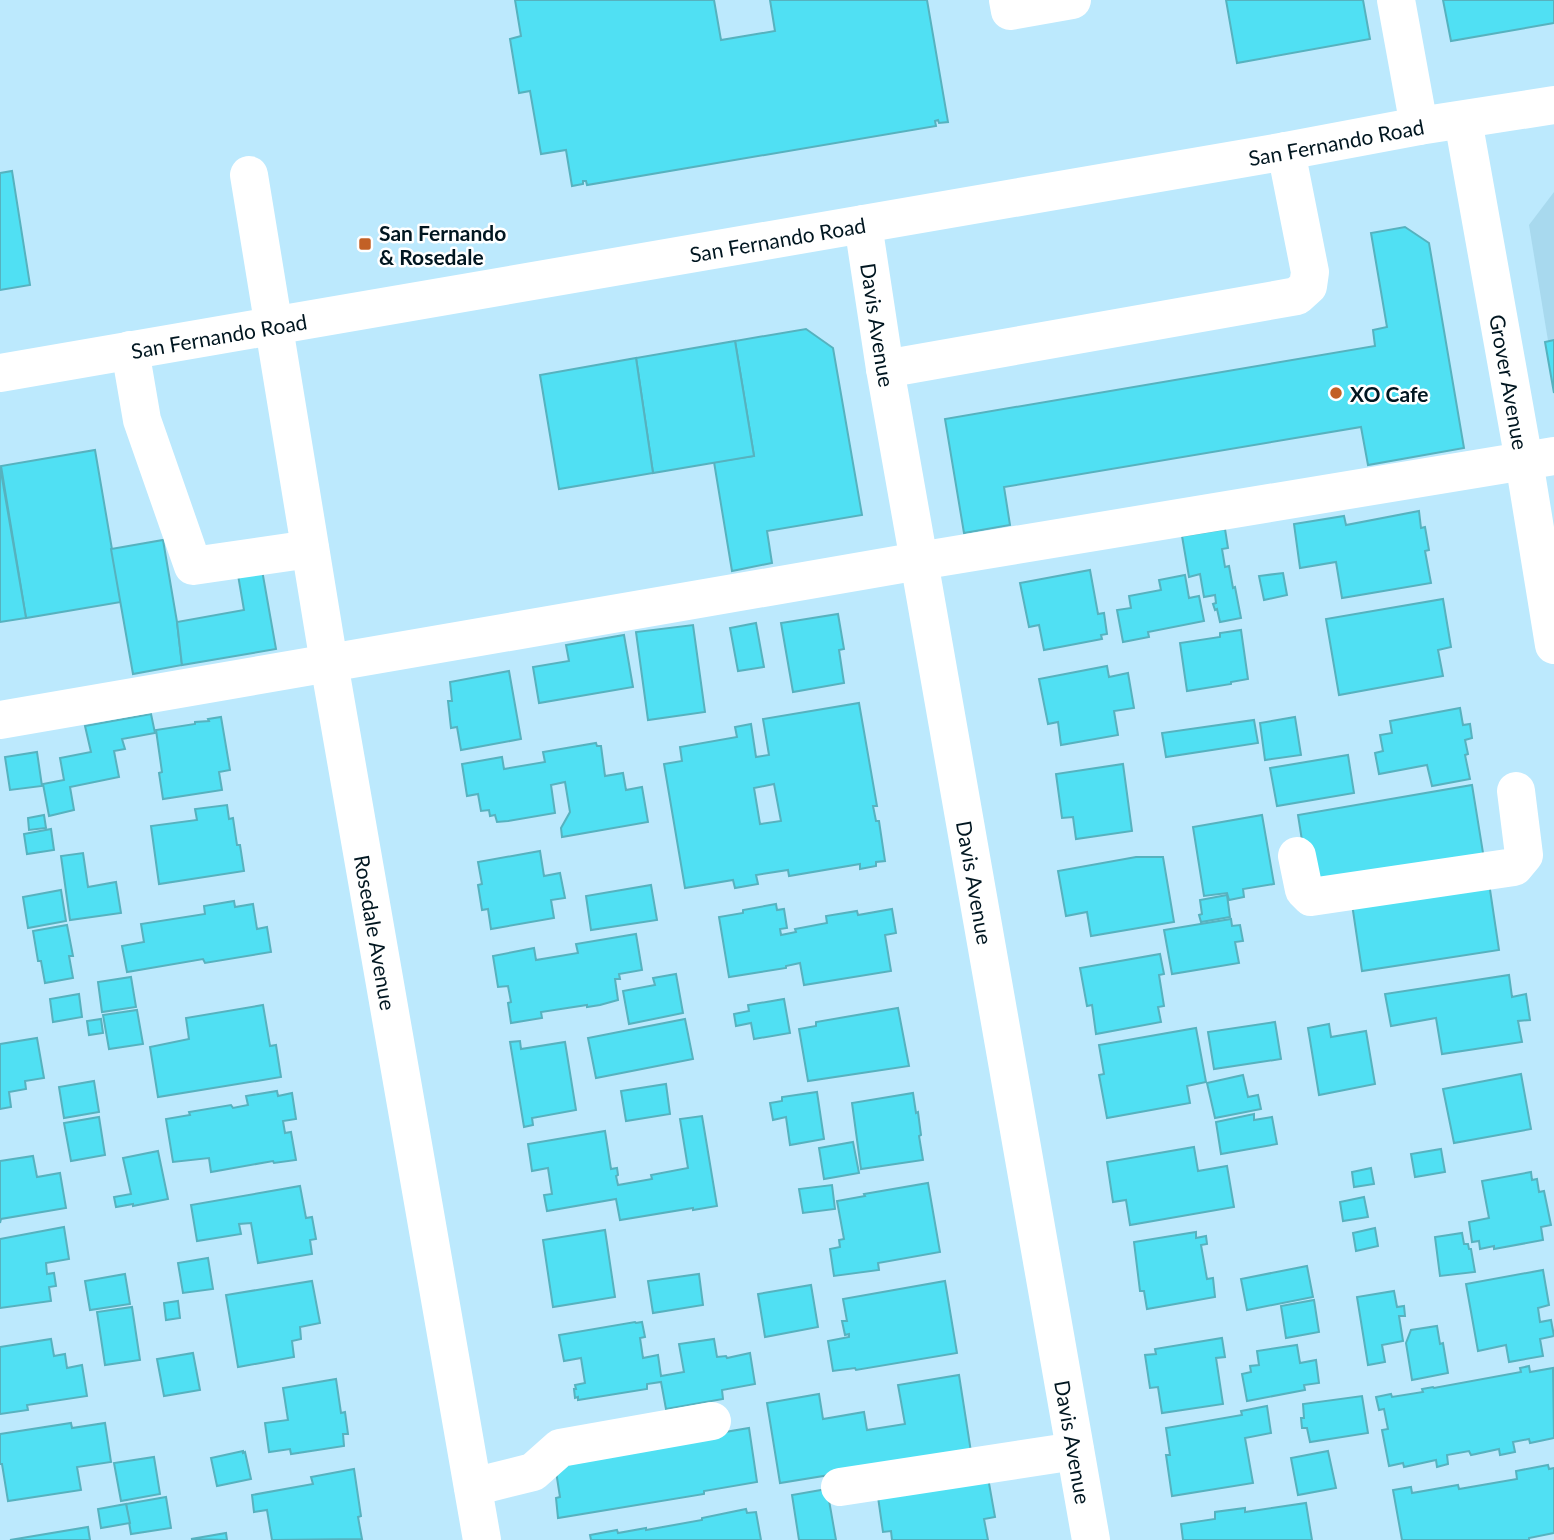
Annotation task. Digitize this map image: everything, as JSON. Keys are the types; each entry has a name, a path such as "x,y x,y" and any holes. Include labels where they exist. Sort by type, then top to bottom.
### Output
{"street":[{"path":"1008,0 1010,11 1072,0"},
{"path":"1396,0 1419,126"},
{"name":"San Fernando Road","path":"0,373 1419,126 1554,105"},
{"name":"Grover Avenue","path":"1463,120 1539,458 1554,645"},
{"path":"885,369 1297,296 1308,286 1310,272 1286,151"},
{"name":"Rosedale Avenue","path":"249,175 329,663 482,1540"},
{"name":"Davis Avenue","path":"863,224 885,369 1091,1540"},
{"path":"130,350 142,420 193,566 310,549"},
{"path":"0,720 919,561 1539,458"},
{"path":"1297,856 1304,890 1311,897 1514,867 1524,855 1530,813"},
{"path":"473,1487 533,1472 560,1448 712,1421"},
{"path":"840,1487 1075,1451"}],"shaded area":[{"path":"1554,192 1554,377 1529,225"}],"building":[{"path":"515,0 714,0 721,40 775,31 770,0 927,0 948,122 939,123 938,120 935,121 936,126 587,185 586,181 583,181 583,184 572,186 566,150 541,154 530,91 519,93 510,39 521,36"},
{"path":"1226,0 1363,0 1370,39 1237,63"},
{"path":"1443,0 1554,0 1554,23 1451,41"},
{"path":"12,171 30,285 0,290 0,173"},
{"path":"1405,227 1429,243 1464,448 1368,465 1361,427 1004,487 1010,525 964,533 945,419 1375,346 1373,330 1387,327 1371,233"},
{"path":"806,329 833,348 862,515 767,531 772,563 732,571 714,462 754,456 735,341"},
{"path":"1554,340 1554,393 1545,342"},
{"path":"735,341 754,456 653,473 636,358"},
{"path":"636,358 653,473 559,489 540,375"},
{"path":"95,450 121,602 26,618 1,466"},
{"path":"0,466 26,618 0,622"},
{"path":"1419,511 1421,528 1425,527 1429,550 1425,551 1431,583 1342,598 1336,562 1300,568 1294,524 1344,516 1346,525"},
{"path":"1225,529 1228,548 1222,549 1225,567 1229,566 1241,618 1220,622 1213,604 1216,603 1215,595 1204,597 1200,574 1189,577 1182,536"},
{"path":"163,540 182,665 133,674 111,549"},
{"path":"262,570 276,649 182,665 177,622 244,610 238,575"},
{"path":"1090,570 1098,614 1104,613 1107,634 1101,635 1102,639 1044,650 1039,625 1029,627 1020,583"},
{"path":"1283,573 1287,595 1264,600 1259,576"},
{"path":"1185,575 1189,598 1199,596 1204,621 1148,632 1149,637 1123,642 1117,610 1131,608 1129,596 1161,590 1159,580"},
{"path":"1443,599 1451,647 1438,650 1443,676 1339,695 1326,619"},
{"path":"838,614 844,649 839,650 844,683 793,692 781,623"},
{"path":"756,623 764,667 738,671 730,628"},
{"path":"693,625 705,712 648,720 636,632"},
{"path":"1241,630 1248,679 1187,691 1180,643 1220,637 1220,633"},
{"path":"624,635 633,687 539,703 533,667 569,661 566,645"},
{"path":"1107,666 1109,677 1128,673 1134,708 1114,711 1118,735 1061,745 1058,722 1048,724 1039,679"},
{"path":"509,671 521,739 461,750 457,727 451,728 448,701 452,701 450,682"},
{"path":"859,703 877,806 873,806 876,821 879,821 885,861 860,869 860,864 789,876 788,870 756,875 758,884 735,888 733,880 685,888 664,764 682,761 680,747 737,737 735,727 751,724 756,757 769,755 763,719","holes":["774,784 781,821 760,824 754,788"]},
{"path":"1460,708 1463,725 1470,724 1472,738 1465,740 1470,779 1432,786 1427,765 1379,774 1375,753 1383,751 1380,735 1392,733 1390,721"},
{"path":"151,714 155,733 122,739 125,749 114,751 119,777 70,787 74,810 49,816 43,784 64,780 60,758 91,752 85,726"},
{"path":"221,717 230,770 219,772 222,790 163,799 156,730"},
{"path":"1295,717 1301,755 1265,760 1260,723"},
{"path":"1254,720 1258,743 1166,757 1162,733"},
{"path":"596,743 601,746 605,776 623,773 626,790 642,787 648,822 562,837 561,828 570,812 565,782 551,785 555,813 508,821 497,822 495,815 490,816 489,810 481,811 478,794 467,796 462,764 502,757 504,769 545,762 543,752"},
{"path":"37,752 42,786 10,790 5,757"},
{"path":"1348,755 1354,793 1277,806 1270,768"},
{"path":"1123,764 1132,831 1076,839 1073,817 1062,818 1056,774"},
{"path":"1472,785 1485,865 1309,885 1298,815"},
{"path":"227,805 229,819 233,818 237,845 240,845 244,871 159,884 151,826 197,820 195,809"},
{"path":"44,815 46,828 29,830 28,818"},
{"path":"1262,815 1274,884 1243,889 1244,897 1229,900 1227,893 1204,896 1193,827"},
{"path":"51,829 54,850 27,854 24,834"},
{"path":"540,851 544,876 560,873 565,898 551,900 554,918 491,929 488,909 482,910 478,885 482,884 478,862"},
{"path":"83,853 88,887 116,882 121,913 70,920 61,856"},
{"path":"1136,857 1163,857 1174,922 1091,936 1087,912 1066,916 1058,871"},
{"path":"1489,883 1499,950 1362,971 1352,904"},
{"path":"651,885 657,920 591,930 586,896"},
{"path":"61,890 66,921 28,928 23,897"},
{"path":"1227,895 1230,917 1201,922 1200,900"},
{"path":"234,901 235,907 253,904 257,929 267,927 271,952 205,963 203,959 127,972 122,946 144,942 141,924 205,914 204,906"},
{"path":"776,904 777,910 784,909 787,928 780,929 781,935 796,932 795,929 827,923 826,916 857,911 858,915 892,909 896,933 885,935 891,971 804,985 800,963 786,968 729,977 719,917"},
{"path":"1231,919 1232,926 1240,925 1243,941 1235,942 1239,963 1172,974 1164,930"},
{"path":"67,925 73,956 69,956 73,978 45,983 33,931"},
{"path":"636,934 642,970 619,974 620,979 615,979 618,1000 600,1005 541,1012 542,1018 511,1023 508,986 498,987 493,956 534,948 536,960 578,953 576,944"},
{"path":"1160,954 1164,974 1159,975 1164,1006 1158,1007 1161,1022 1096,1034 1092,1005 1087,1006 1080,968"},
{"path":"676,974 683,1013 629,1024 623,991 655,985 653,978"},
{"path":"1509,975 1512,997 1526,994 1530,1020 1518,1021 1522,1042 1442,1054 1436,1018 1391,1026 1385,994"},
{"path":"131,977 136,1007 102,1012 98,982"},
{"path":"79,994 82,1017 53,1022 50,999"},
{"path":"784,999 790,1033 754,1039 751,1023 736,1026 734,1014 749,1011 748,1005"},
{"path":"263,1005 270,1046 276,1045 281,1077 158,1097 150,1047 189,1039 186,1018"},
{"path":"898,1008 909,1066 808,1081 799,1029 816,1026 816,1022"},
{"path":"137,1010 143,1044 109,1049 103,1015"},
{"path":"101,1019 103,1033 89,1035 87,1021"},
{"path":"685,1019 693,1059 596,1078 588,1038"},
{"path":"1275,1022 1281,1059 1214,1069 1208,1032"},
{"path":"1329,1024 1331,1037 1366,1031 1375,1084 1319,1095 1308,1028"},
{"path":"1196,1028 1206,1082 1187,1086 1190,1103 1107,1118 1099,1075 1104,1074 1099,1045"},
{"path":"37,1038 44,1078 25,1081 26,1089 9,1092 11,1107 0,1109 0,1044"},
{"path":"520,1041 521,1049 565,1042 576,1110 532,1118 533,1125 524,1127 510,1042"},
{"path":"1521,1074 1531,1129 1454,1143 1443,1089"},
{"path":"1243,1075 1248,1097 1258,1095 1261,1109 1215,1118 1207,1083"},
{"path":"94,1081 99,1112 64,1118 59,1087"},
{"path":"666,1084 670,1114 626,1121 621,1091"},
{"path":"277,1091 278,1096 292,1093 296,1119 283,1121 285,1133 291,1132 296,1160 273,1161 211,1172 209,1158 173,1162 166,1119 190,1115 189,1112 248,1105 246,1096"},
{"path":"817,1092 824,1139 790,1145 786,1117 773,1120 770,1103 782,1101 782,1097"},
{"path":"913,1093 916,1113 918,1112 923,1160 861,1169 852,1103"},
{"path":"1254,1114 1254,1120 1272,1117 1277,1144 1221,1154 1216,1122"},
{"path":"702,1116 717,1206 620,1220 616,1199 547,1211 544,1195 552,1194 548,1168 532,1171 528,1144 605,1131 611,1169 617,1168 618,1185 652,1179 651,1175 688,1168 680,1119"},
{"path":"99,1117 105,1155 71,1161 64,1123"},
{"path":"853,1142 859,1173 824,1179 819,1148"},
{"path":"1194,1147 1198,1171 1227,1166 1234,1207 1130,1225 1126,1200 1113,1202 1107,1162"},
{"path":"1441,1149 1445,1172 1415,1177 1411,1154"},
{"path":"158,1151 168,1199 116,1207 114,1197 131,1194 123,1158"},
{"path":"33,1156 37,1177 60,1173 66,1208 1,1219 0,1223 0,1161"},
{"path":"1371,1168 1374,1184 1354,1187 1352,1172"},
{"path":"1531,1172 1532,1180 1537,1179 1539,1192 1544,1191 1551,1225 1541,1227 1543,1240 1480,1249 1479,1241 1472,1242 1469,1222 1489,1218 1482,1181"},
{"path":"928,1183 940,1252 878,1263 879,1270 834,1276 830,1249 840,1247 839,1240 844,1239 837,1201"},
{"path":"832,1185 835,1209 803,1213 799,1189"},
{"path":"300,1186 306,1218 312,1217 316,1239 310,1240 312,1254 258,1263 251,1223 239,1224 241,1234 197,1241 191,1205"},
{"path":"1364,1197 1368,1217 1343,1221 1340,1202"},
{"path":"64,1227 69,1259 46,1263 47,1274 54,1273 56,1286 49,1287 51,1301 0,1308 0,1239"},
{"path":"1375,1228 1378,1246 1356,1251 1353,1233"},
{"path":"605,1230 615,1297 553,1307 543,1240"},
{"path":"1196,1232 1196,1238 1206,1236 1207,1244 1201,1245 1207,1279 1213,1278 1215,1297 1147,1309 1144,1291 1140,1291 1134,1242"},
{"path":"1462,1233 1464,1244 1468,1244 1471,1249 1475,1272 1440,1276 1435,1237"},
{"path":"208,1258 213,1289 183,1293 178,1263"},
{"path":"1307,1266 1313,1297 1247,1310 1241,1279"},
{"path":"1543,1270 1549,1305 1538,1308 1540,1322 1551,1320 1554,1336 1540,1339 1543,1356 1509,1362 1506,1345 1478,1351 1466,1284"},
{"path":"125,1274 130,1304 90,1310 85,1281"},
{"path":"699,1274 703,1305 653,1313 648,1281"},
{"path":"312,1281 320,1323 300,1327 301,1339 292,1341 294,1357 238,1367 226,1295"},
{"path":"945,1281 957,1353 856,1370 833,1371 828,1341 849,1337 849,1334 845,1335 842,1321 847,1321 843,1299"},
{"path":"811,1285 818,1327 765,1337 758,1294"},
{"path":"1394,1291 1397,1307 1404,1306 1405,1316 1399,1316 1403,1341 1382,1345 1385,1362 1368,1365 1357,1297"},
{"path":"1314,1300 1319,1332 1286,1338 1281,1306"},
{"path":"178,1301 180,1318 166,1320 164,1303"},
{"path":"132,1307 140,1360 105,1365 97,1312"},
{"path":"642,1322 645,1337 640,1338 643,1358 658,1355 661,1376 684,1372 679,1344 714,1339 717,1357 727,1358 750,1353 755,1384 722,1390 723,1399 666,1409 661,1382 647,1384 647,1389 578,1400 578,1397 575,1398 575,1385 585,1383 581,1358 564,1361 559,1335"},
{"path":"1437,1326 1448,1373 1412,1380 1406,1343 1411,1330"},
{"path":"1222,1338 1225,1357 1216,1358 1223,1404 1162,1413 1158,1387 1150,1388 1145,1355 1156,1354 1155,1349"},
{"path":"51,1339 54,1356 65,1354 67,1368 82,1365 87,1396 27,1405 28,1410 0,1414 0,1347"},
{"path":"1297,1345 1300,1363 1316,1360 1319,1383 1304,1385 1305,1390 1247,1401 1242,1374 1251,1372 1250,1366 1259,1365 1257,1351"},
{"path":"193,1353 200,1390 164,1396 157,1359"},
{"path":"1529,1366 1530,1372 1553,1368 1554,1438 1530,1443 1529,1439 1513,1442 1515,1452 1500,1455 1499,1449 1471,1455 1469,1451 1447,1455 1448,1464 1437,1467 1436,1460 1404,1467 1403,1463 1389,1466 1382,1430 1388,1429 1384,1409 1379,1410 1376,1397 1423,1392 1422,1389 1521,1372 1520,1368"},
{"path":"959,1375 971,1452 780,1483 767,1403 819,1394 823,1419 864,1412 867,1430 905,1424 898,1385"},
{"path":"336,1379 341,1413 345,1412 348,1434 343,1434 344,1446 291,1454 290,1449 269,1452 265,1423 288,1420 283,1388"},
{"path":"1362,1396 1368,1433 1310,1442 1307,1428 1302,1428 1303,1404"},
{"path":"1267,1406 1271,1433 1245,1438 1253,1483 1172,1496 1166,1455 1170,1455 1166,1428 1242,1415 1241,1411"},
{"path":"71,1423 72,1428 105,1423 111,1462 77,1467 81,1490 8,1501 0,1464 0,1434"},
{"path":"749,1428 757,1482 704,1491 704,1494 558,1518 556,1498 560,1497 555,1465"},
{"path":"243,1451 251,1479 217,1486 211,1458"},
{"path":"1328,1451 1336,1488 1298,1495 1291,1458"},
{"path":"154,1457 160,1494 121,1501 114,1463"},
{"path":"1548,1465 1549,1469 1554,1468 1554,1533 1529,1540 1402,1540 1393,1490 1411,1487 1412,1493 1458,1485 1459,1489 1517,1479 1516,1471"},
{"path":"354,1469 362,1539 272,1540 267,1510 254,1512 252,1495 313,1484 311,1477"},
{"path":"987,1472 995,1517 984,1519 988,1540 892,1540 891,1531 883,1532 877,1490"},
{"path":"827,1489 836,1540 799,1540 792,1495"},
{"path":"166,1497 171,1528 131,1534 126,1504"},
{"path":"1306,1503 1312,1540 1183,1540 1181,1524 1215,1519 1215,1512 1245,1508 1245,1512"},
{"path":"126,1504 130,1523 101,1528 98,1509"},
{"path":"746,1509 747,1513 756,1512 761,1540 591,1540 590,1535 617,1530 618,1533 646,1530"},
{"path":"88,1527 90,1540 10,1540"},
{"path":"226,1533 227,1540 191,1539"}],"place":[{"name":"San Fernando & Rosedale","path":"365,244"},
{"name":"XO Cafe","path":"1336,393"}]}
